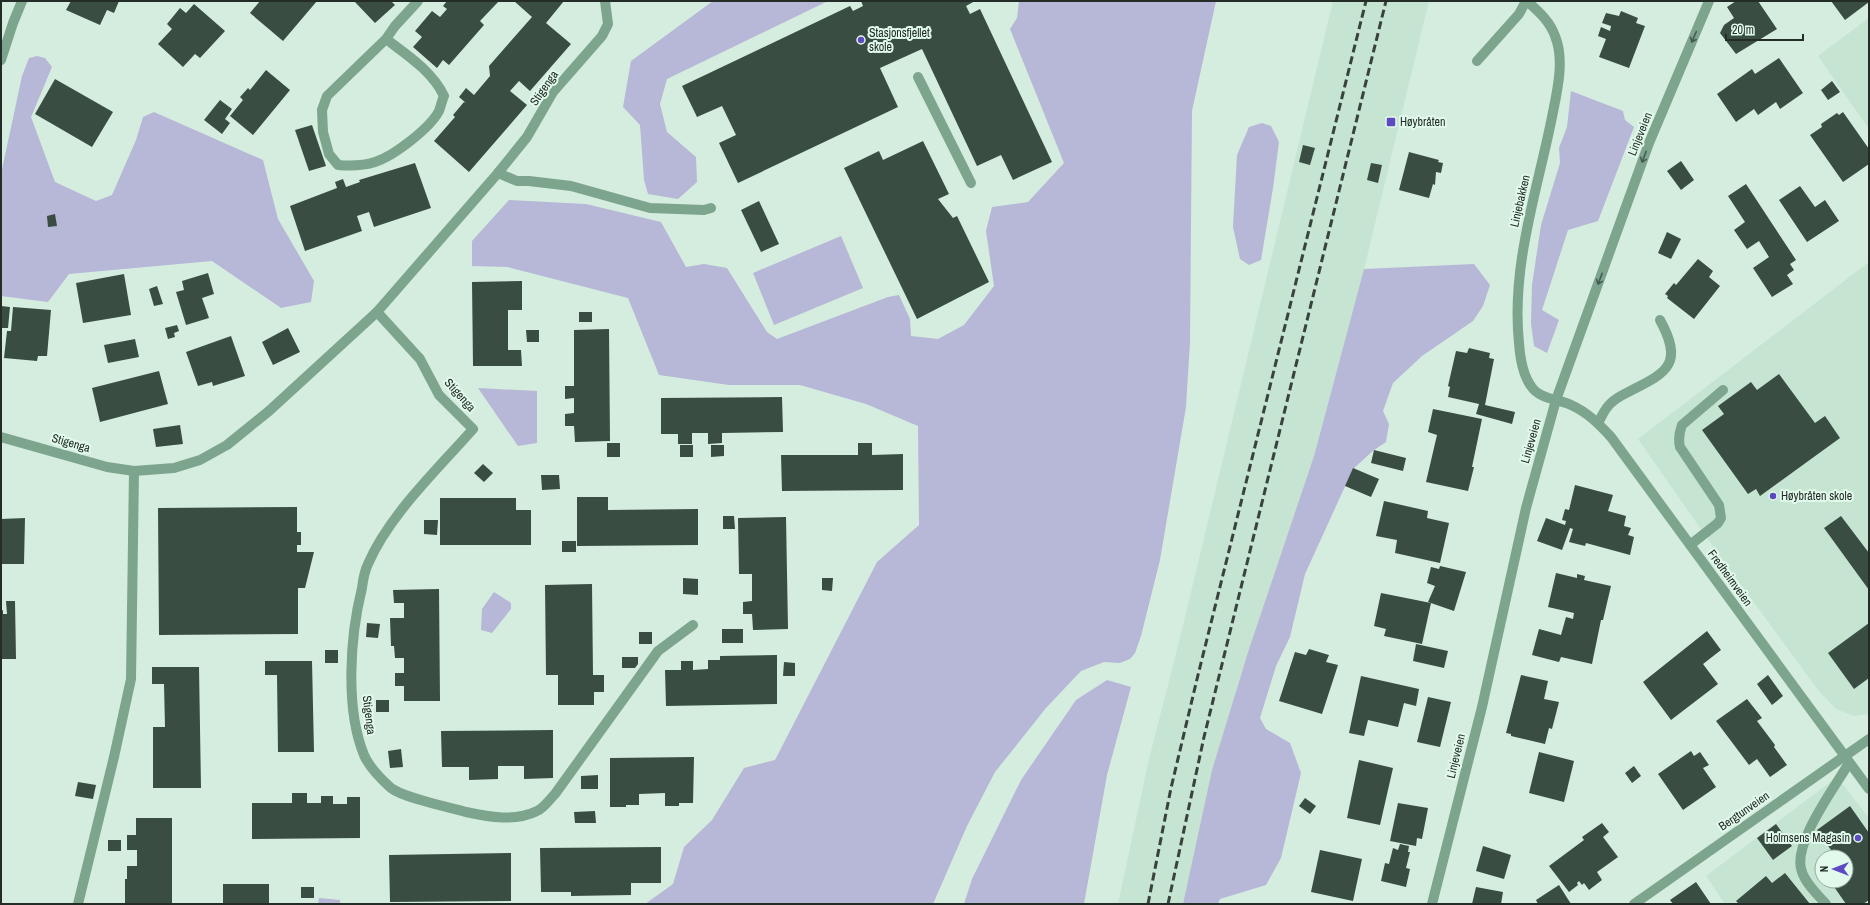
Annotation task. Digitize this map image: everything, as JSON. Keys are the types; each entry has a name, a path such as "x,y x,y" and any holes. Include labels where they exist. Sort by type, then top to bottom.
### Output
{"street":[{"path":"1,60 12,23 22,1"},
{"path":"386,40 417,63 439,85 444,96 439,111 419,134 401,148 375,162 350,166 338,165 329,154 324,132 322,110 327,96 386,40 395,26 418,1"},
{"name":"Stigenga","path":"1,437 107,467 134,471 174,468 200,460 227,445 269,411 377,312 498,173 527,137 553,92 602,36 608,24 605,1"},
{"path":"1477,60 1519,14 1526,1"},
{"name":"Linjebakken","path":"1526,1 1542,15 1552,28 1556,37 1559,52 1559,71 1547,143 1521,256 1518,294 1520,357 1525,375 1531,387 1538,394 1556,400"},
{"name":"Linjeveien","path":"1432,904 1482,707 1526,508 1556,400 1649,143 1710,1"},
{"path":"918,77 971,183"},
{"path":"498,173 517,181 557,184 586,190 650,208 704,210 711,208"},
{"name":"Stigenga","path":"377,312 420,359 439,395 473,429 398,514 382,537 367,565 354,627 352,662 354,716 358,737 365,757 375,772 392,789 433,803 474,814 507,818 520,817 538,810 555,794 658,651 694,625"},
{"path":"1598,423 1612,402 1657,378 1666,368 1670,359 1670,342 1660,320"},
{"path":"1690,545 1718,523 1720,510 1719,505 1680,447 1678,441 1679,432 1682,425 1723,390"},
{"name":"Fredheimveien","path":"1556,400 1571,405 1598,423 1611,437 1869,789"},
{"path":"78,904 131,680 134,471"},
{"name":"Bergtunveien","path":"1634,904 1847,760 1869,739"},
{"path":"1826,904 1802,872 1801,856 1807,834 1847,760"}],"shaded area":[{"path":"713,1 828,1 667,79 660,104 667,132 696,157 697,182 678,199 648,194 644,180 640,125 623,107 631,61"},
{"path":"1019,1 1216,1 1192,111 1190,342 1186,407 1160,560 1141,636 1135,653 1130,659 1120,663 1104,662 1081,671 1046,708 995,772 967,826 933,904 645,904 673,884 684,847 712,820 744,768 775,760 877,562 919,525 918,426 866,404 800,385 729,385 659,375 628,298 507,267 472,266 472,241 509,200 586,204 661,222 686,267 704,264 727,268 767,332 777,339 888,297 899,295 910,319 911,336 938,339 964,325 994,286 986,231 992,207 1028,202 1064,163 1010,29 1017,18"},
{"path":"1333,1 1429,1 1364,269 1314,456 1249,649 1212,770 1183,904 1118,904 1149,759 1180,638"},
{"path":"1869,18 1869,129 1818,56"},
{"path":"37,56 45,58 52,67 31,117 55,182 96,201 112,195 136,140 143,117 154,112 263,160 278,219 314,281 311,302 281,308 212,261 69,274 48,302 1,296 1,174 22,76 29,58"},
{"path":"1571,91 1623,111 1625,120 1634,127 1598,221 1568,230 1542,310 1559,320 1547,353 1534,346 1531,323 1532,285 1541,225 1560,163 1559,148 1567,127"},
{"path":"1262,123 1271,126 1279,142 1261,260 1249,265 1240,259 1233,227 1237,155 1249,127"},
{"path":"841,236 863,288 774,325 753,273"},
{"name":"Høybråten skole","path":"1869,262 1869,714 1854,716 1836,709 1818,690 1717,552 1638,439"},
{"path":"1474,264 1490,285 1483,306 1473,321 1422,356 1393,383 1383,411 1389,424 1386,442 1374,450 1353,469 1305,574 1290,637 1276,666 1260,718 1266,729 1290,743 1301,773 1281,858 1266,885 1220,899 1218,904 1183,904 1212,770 1249,649 1314,456 1364,269"},
{"path":"478,388 537,391 537,443 518,446"},
{"path":"494,592 511,603 511,609 492,633 481,630 482,609"},
{"path":"1107,680 1131,687 1107,775 1084,904 964,904 972,879 1021,780 1076,700"},
{"path":"1837,777 1869,818 1869,904 1725,904 1706,876"},
{"path":"319,898 340,900 340,904 318,904"}],"building":[{"path":"71,1 119,1 114,13 107,10 100,25 66,10"},
{"path":"260,1 317,1 283,41 250,13"},
{"path":"354,1 391,1 395,5 375,23"},
{"path":"447,1 499,1 480,21 484,25 449,65 443,60 437,68 413,47 422,37 415,31 432,11 440,17 447,9 443,6"},
{"path":"514,1 564,1 546,23 571,44 530,91 519,81 510,91 527,105 469,172 434,141 455,117 453,115 464,102 466,103 459,97 466,88 474,95 490,76 489,66 532,17"},
{"path":"861,1 975,1 966,6 970,14 980,9 1052,162 1013,180 1001,155 977,166 922,49 880,68 898,107 738,183 719,143 736,135 722,106 697,117 682,86 850,6 853,11 863,6"},
{"path":"1736,1 1758,1 1777,29 1736,54 1720,33 1724,25 1734,18 1727,7"},
{"path":"1831,1 1869,1 1869,2 1845,20"},
{"path":"194,4 225,31 200,58 195,54 183,67 158,44 172,29 167,24 180,8 186,13"},
{"path":"1621,11 1638,18 1636,23 1645,26 1629,68 1599,57 1606,39 1598,36 1601,27 1610,31 1611,26 1602,23 1606,13 1619,16"},
{"path":"1779,58 1803,93 1780,109 1776,102 1758,115 1754,109 1736,122 1717,94 1752,69 1755,74"},
{"path":"266,70 290,90 253,135 230,116 243,100 240,97 248,88 250,90"},
{"path":"55,79 113,112 92,147 35,114"},
{"path":"1832,81 1840,92 1828,100 1821,90"},
{"path":"220,100 232,109 225,119 230,123 222,134 204,120"},
{"path":"1843,112 1869,149 1869,164 1843,182 1810,135 1822,127 1821,124 1837,113 1839,115"},
{"path":"312,125 326,166 309,171 295,130"},
{"path":"923,141 949,194 938,199 953,218 957,216 989,282 917,319 844,168 879,151 883,160"},
{"path":"1303,145 1315,148 1310,165 1299,162"},
{"path":"1409,152 1439,160 1438,162 1443,163 1441,173 1436,172 1435,185 1433,184 1429,198 1399,190"},
{"path":"1681,161 1694,180 1681,190 1667,171"},
{"path":"415,163 431,208 374,227 369,212 357,216 362,231 305,251 290,206 337,188 335,182 343,179 346,187 360,182 359,180"},
{"path":"1371,163 1382,165 1378,183 1367,180"},
{"path":"1746,184 1796,260 1790,264 1794,270 1787,275 1793,284 1772,297 1753,268 1769,257 1759,241 1747,249 1734,230 1745,222 1728,196"},
{"path":"1800,186 1815,207 1825,200 1839,221 1807,242 1779,200"},
{"path":"759,201 779,244 761,252 741,210"},
{"path":"55,214 57,226 48,227 47,216"},
{"path":"1667,232 1681,239 1671,259 1658,253"},
{"path":"1698,259 1713,271 1709,277 1720,286 1694,319 1667,298 1668,296 1665,294 1674,283 1676,285"},
{"path":"208,273 214,294 202,298 209,318 186,325 176,292 184,290 182,281"},
{"path":"124,274 131,315 83,323 76,283"},
{"path":"522,281 522,310 508,310 508,350 521,350 522,366 473,366 472,282"},
{"path":"157,286 163,304 154,306 149,289"},
{"path":"1,306 10,307 8,328 1,328"},
{"path":"13,307 51,310 47,356 38,356 37,361 4,358 7,331 11,331"},
{"path":"579,312 592,312 592,322 579,322"},
{"path":"177,325 179,331 174,333 175,337 168,339 165,328"},
{"path":"288,328 300,352 273,365 262,342"},
{"path":"609,329 610,441 575,442 574,426 565,426 565,414 574,413 574,398 565,399 565,386 574,386 574,330"},
{"path":"526,330 539,330 539,342 527,342"},
{"path":"231,336 245,376 213,386 212,382 198,386 186,352"},
{"path":"135,339 139,357 108,363 104,345"},
{"path":"1469,348 1490,353 1489,358 1494,359 1485,405 1515,412 1512,424 1476,414 1479,404 1448,397 1450,387 1448,386 1456,351 1467,353"},
{"path":"159,371 168,404 100,422 92,388"},
{"path":"1779,374 1815,423 1825,416 1840,438 1760,496 1756,489 1748,494 1702,430 1724,414 1718,406 1751,382 1757,390"},
{"path":"782,397 783,432 722,433 722,443 708,444 708,433 692,433 692,444 678,444 678,434 661,434 661,398"},
{"path":"1433,409 1482,419 1472,467 1474,467 1468,491 1426,482 1437,435 1428,432"},
{"path":"180,425 183,444 156,447 153,429"},
{"path":"607,443 620,443 620,457 607,457"},
{"path":"858,443 872,443 872,455 903,454 903,490 782,491 781,455 858,455"},
{"path":"680,445 693,445 693,457 680,457"},
{"path":"711,445 724,445 724,456 711,457"},
{"path":"1374,450 1406,458 1403,471 1371,463"},
{"path":"483,464 493,473 484,482 474,473"},
{"path":"1353,468 1379,479 1371,497 1345,486"},
{"path":"541,475 559,475 560,489 542,490"},
{"path":"1575,485 1613,495 1608,511 1626,516 1624,526 1631,528 1628,535 1634,537 1630,555 1586,543 1585,546 1569,542 1573,529 1570,528 1562,550 1537,541 1546,518 1565,525 1566,521 1562,520 1565,509 1569,510"},
{"path":"577,497 608,497 608,510 698,509 698,545 577,546"},
{"path":"440,498 516,498 516,510 531,510 531,545 440,545"},
{"path":"1384,501 1428,511 1427,518 1449,523 1440,563 1395,553 1397,540 1376,536"},
{"path":"297,507 297,532 301,532 301,545 297,545 297,552 314,552 305,588 298,588 298,634 159,635 158,508"},
{"path":"723,516 734,516 735,529 723,529"},
{"path":"1841,516 1869,553 1869,590 1824,528"},
{"path":"786,517 788,629 753,630 752,614 743,614 743,602 752,601 752,574 739,574 738,518"},
{"path":"25,518 24,564 1,564 1,519"},
{"path":"424,520 438,520 437,535 424,534"},
{"path":"562,541 576,541 576,552 562,552"},
{"path":"1440,566 1466,572 1454,611 1428,602 1435,586 1427,583 1431,567 1439,569"},
{"path":"1556,573 1577,578 1577,574 1585,576 1584,580 1611,586 1603,620 1601,620 1592,664 1561,657 1559,662 1532,655 1539,629 1561,635 1566,617 1573,619 1574,613 1548,607"},
{"path":"683,578 698,579 698,595 683,594"},
{"path":"822,578 833,578 832,591 822,590"},
{"path":"592,584 593,675 604,675 604,692 594,692 594,705 558,705 558,675 546,675 545,585"},
{"path":"439,589 440,701 404,701 404,686 395,686 395,673 404,673 404,658 395,658 394,646 391,646 390,618 404,618 404,603 394,603 393,590"},
{"path":"1381,593 1431,603 1422,644 1384,636 1386,629 1374,626"},
{"path":"6,601 15,601 16,659 1,659 1,611 3,610 3,614 7,614"},
{"path":"367,623 380,624 378,638 366,637"},
{"path":"1869,623 1869,678 1854,689 1828,653"},
{"path":"722,629 743,629 743,643 722,643"},
{"path":"1707,631 1721,650 1703,664 1718,684 1671,720 1643,682"},
{"path":"639,632 652,632 652,644 639,644"},
{"path":"1416,644 1448,651 1444,668 1413,661"},
{"path":"1309,649 1329,655 1326,662 1338,665 1322,714 1279,701 1295,652 1306,655"},
{"path":"325,650 338,650 338,663 325,663"},
{"path":"777,655 777,704 666,706 665,670 681,670 681,661 693,661 693,670 708,669 708,660 720,660 720,656"},
{"path":"622,657 638,657 638,664 635,668 622,668"},
{"path":"265,661 312,661 314,752 278,752 277,675 265,675"},
{"path":"784,662 795,663 795,676 783,676"},
{"path":"152,667 199,667 201,788 153,788 153,727 165,727 164,684 152,684"},
{"path":"1521,675 1548,681 1544,699 1559,702 1552,729 1549,728 1545,744 1511,736 1511,734 1506,733"},
{"path":"1768,675 1783,696 1772,705 1757,684"},
{"path":"1361,676 1419,689 1416,706 1404,703 1398,727 1368,720 1364,736 1349,733"},
{"path":"1428,697 1451,702 1440,747 1417,742"},
{"path":"1747,699 1762,718 1757,721 1775,745 1774,747 1787,765 1770,777 1757,759 1749,765 1716,721"},
{"path":"376,700 389,700 389,712 376,712"},
{"path":"553,730 553,778 524,779 524,766 498,766 498,779 469,780 469,767 442,767 441,731"},
{"path":"401,749 403,767 390,768 388,751"},
{"path":"1691,751 1694,756 1700,752 1709,765 1703,768 1716,787 1683,810 1658,774"},
{"path":"1539,752 1574,761 1564,802 1529,793"},
{"path":"694,757 693,803 679,803 679,806 665,806 665,793 639,794 639,805 610,807 610,758"},
{"path":"1359,760 1393,768 1380,825 1347,818"},
{"path":"1634,766 1641,776 1632,783 1625,773"},
{"path":"598,775 598,789 581,789 581,776"},
{"path":"78,782 96,785 93,799 75,796"},
{"path":"292,793 307,793 307,803 321,803 321,796 333,796 333,804 347,804 347,797 360,797 360,838 252,839 252,803 292,803"},
{"path":"1305,798 1316,806 1310,814 1299,806"},
{"path":"1398,803 1428,808 1422,839 1417,838 1416,846 1390,841"},
{"path":"1850,806 1869,833 1869,900 1863,904 1846,904 1836,889 1854,889 1854,849 1830,849 1817,830"},
{"path":"595,811 596,823 575,823 574,812"},
{"path":"136,818 172,818 172,904 125,904 125,879 127,879 127,866 137,866 137,850 127,850 127,835 136,835"},
{"path":"1602,823 1609,832 1603,837 1618,857 1597,872 1602,880 1589,890 1584,883 1582,885 1579,881 1577,883 1578,885 1569,892 1549,866 1584,840 1582,837"},
{"path":"1776,824 1792,846 1773,860 1757,838"},
{"path":"108,840 121,840 121,851 108,851"},
{"path":"1400,844 1409,846 1408,852 1410,852 1406,868 1410,869 1406,887 1381,881 1385,863 1389,864 1393,848 1398,850"},
{"path":"1483,846 1511,855 1504,879 1476,871"},
{"path":"661,847 661,883 631,883 631,895 571,896 571,892 541,892 540,848"},
{"path":"1320,850 1362,859 1353,901 1311,892"},
{"path":"511,853 511,901 390,902 389,855"},
{"path":"1785,873 1810,904 1739,904 1736,901 1766,876 1772,883"},
{"path":"1696,882 1711,904 1673,904 1670,900"},
{"path":"223,884 269,884 269,904 223,904"},
{"path":"1559,885 1571,904 1538,904 1536,900"},
{"path":"301,887 314,887 314,898 301,898"},
{"path":"1476,887 1503,892 1501,904 1472,904"}],"railway":[{"path":"1148,904 1171,788 1198,675 1366,1"},
{"path":"1168,904 1204,737 1386,1"}],"place":[{"name":"Stasjonsfjellet skole","path":"861,40"},
{"name":"Høybråten","path":"1391,122"},
{"name":"Høybråten skole","path":"1773,496"},
{"name":"Holmsens Magasin","path":"1858,838"}]}
